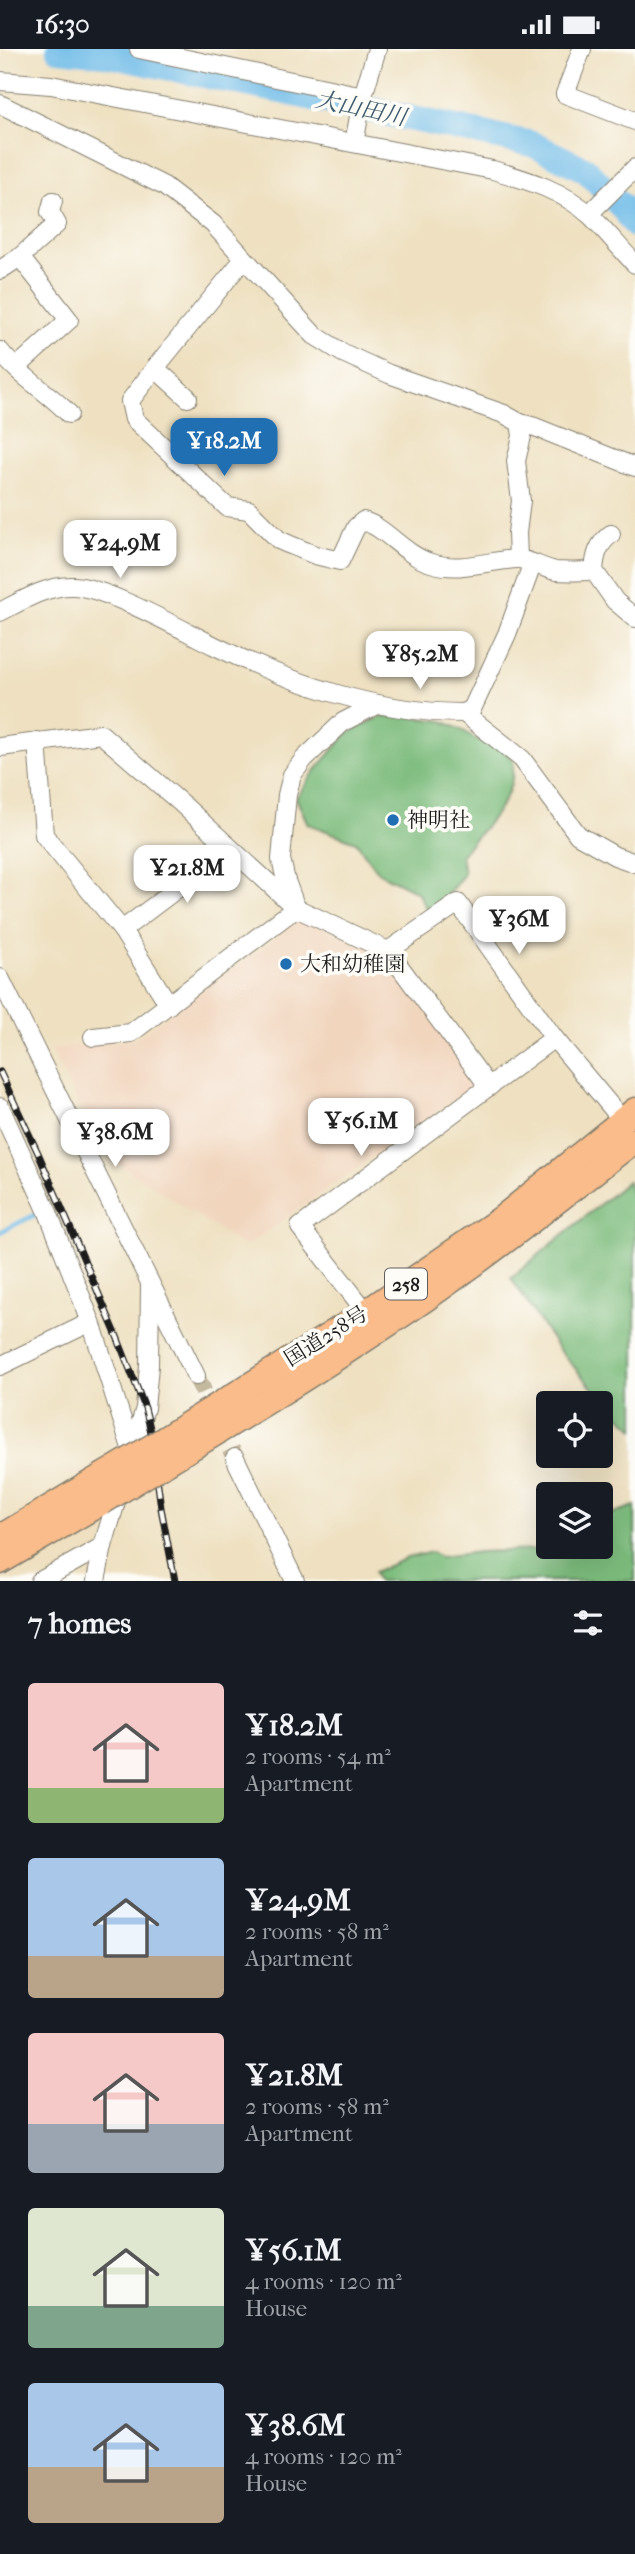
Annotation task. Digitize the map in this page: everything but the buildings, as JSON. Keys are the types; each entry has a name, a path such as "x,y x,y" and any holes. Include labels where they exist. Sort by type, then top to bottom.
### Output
{"highway":[{"name":"国道258号","path":"0,1562 95,1493 168,1449 503,1217 631,1124"},
{"name":"国道258号","path":"168,1449 296,1385 424,1300 520,1230 631,1124"},
{"name":"国道258号","path":"0,1537 95,1493"}],"street":[{"path":"139,49 209,56 363,99"},
{"path":"355,139 377,49"},
{"path":"582,49 565,94 635,121"},
{"path":"0,81 51,85 355,139 493,170 531,181 594,209 635,264"},
{"path":"0,104 164,186 213,224 314,335 343,353 389,374 504,414 520,423 635,467"},
{"path":"594,209 631,172"},
{"path":"0,270 20,257 57,224 50,212 54,201"},
{"path":"17,367 69,320 20,257"},
{"path":"243,260 130,401 134,419 227,507 249,510 279,540 315,555 340,561 356,527 363,521 373,523 411,554 448,568 525,561 556,571 594,572"},
{"path":"0,351 69,414"},
{"path":"155,368 187,398"},
{"path":"0,612 52,588 87,588 149,613 269,671 323,691 378,704 430,712 464,713 472,709 506,633 525,561 517,533 521,501 516,461 522,436 520,423"},
{"path":"611,534 603,541 595,558 594,572 615,601 635,618"},
{"path":"296,908 281,859 287,795 292,775 304,759 344,722 378,704"},
{"path":"464,713 522,759 578,835 615,856 635,863"},
{"path":"0,747 102,734 296,908 388,951 489,1087"},
{"path":"37,741 44,835 121,930 169,1005"},
{"path":"121,930 230,849"},
{"path":"388,951 458,903 554,1038 631,1124"},
{"path":"93,1037 131,1033 296,908"},
{"path":"0,978 196,1376"},
{"path":"366,1312 300,1227 554,1038"},
{"path":"0,1107 47,1210 91,1322 132,1451"},
{"path":"96,1581 103,1546 145,1408 149,1366 150,1282"},
{"path":"0,1366 91,1322"},
{"path":"234,1458 295,1581"},
{"path":"40,1581 103,1546"}],"shaded area":[{"path":"303,918 383,955 477,1080 475,1085 245,1247 104,1154 50,1049 134,1039"}],"green space":[{"path":"380,717 443,721 475,739 492,741 513,759 513,774 504,800 489,823 461,855 464,874 435,910 426,908 417,892 379,873 356,842 308,824 296,798 348,733"},
{"path":"628,1181 635,1206 635,1429 613,1409 613,1391 595,1391 559,1350 511,1278"},
{"path":"635,1506 635,1581 378,1581 374,1572 407,1558 432,1552 440,1557 479,1552 536,1550 536,1559 613,1559 613,1514"}],"waterway":[{"name":"大山田川","path":"59,49 104,54 532,144 586,170 623,208 635,225"},
{"path":"0,1232 39,1213"}],"tunnel":[{"path":"196,1376 235,1458"}],"railway":[{"path":"0,1072 38,1153 145,1408 175,1581"}],"place":[{"name":"神明社","path":"393,820"},
{"name":"大和幼稚園","path":"286,964"}]}
